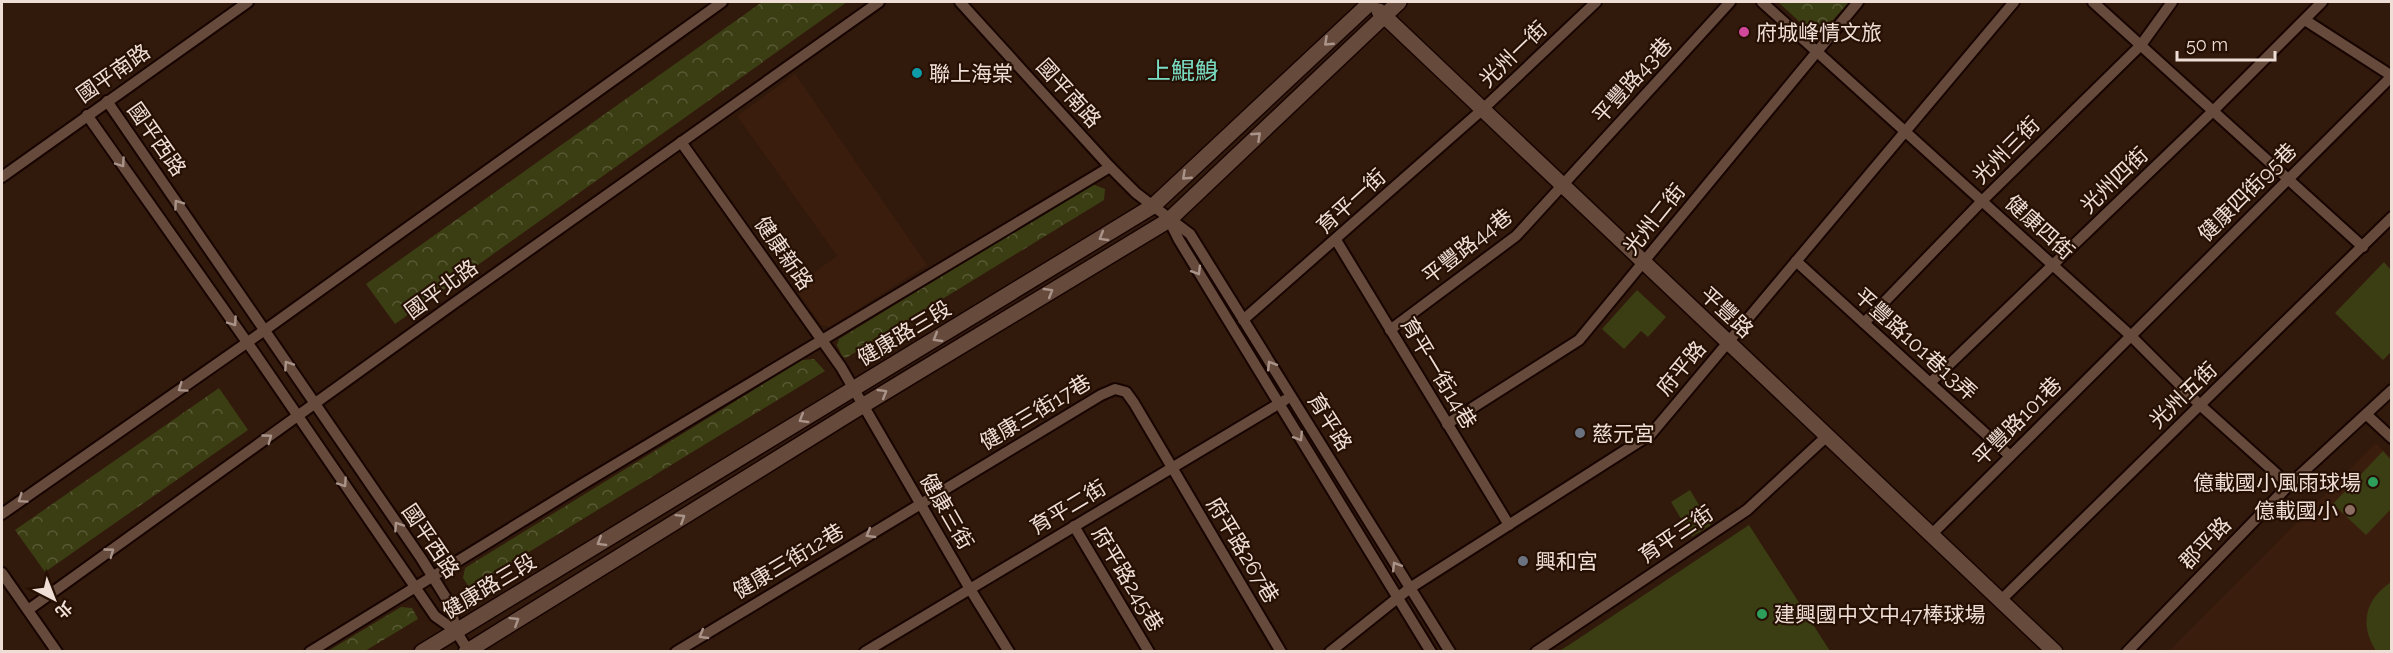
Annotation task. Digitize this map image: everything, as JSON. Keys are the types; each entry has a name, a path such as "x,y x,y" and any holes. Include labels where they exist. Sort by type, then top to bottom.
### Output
{"street":[{"name":"國平南路","path":"2,177 248,2"},
{"path":"2,514 265,330 722,2"},
{"name":"國平北路","path":"28,610 879,2"},
{"name":"國平南路","path":"960,2 1110,167 1153,206"},
{"name":"健康路三段","path":"422,651 1153,206 1371,2"},
{"name":"平豐路","path":"1371,2 2055,651"},
{"name":"健康路三段","path":"468,651 863,405 1169,220 1399,2"},
{"name":"光州一街","path":"1483,109 1596,2"},
{"name":"平豐路43巷","path":"1563,185 1731,2"},
{"name":"健康四街","path":"1762,2 2130,335 2200,405 2289,485"},
{"name":"光州二街","path":"1447,424 1580,340 1858,2"},
{"name":"府平路","path":"1330,651 1410,588 1651,434 2014,2"},
{"path":"2092,2 2363,247"},
{"name":"光州三街","path":"1864,323 1982,201 2140,45 2172,2"},
{"name":"光州四街","path":"1930,383 2213,111 2322,2"},
{"path":"2305,20 2391,76"},
{"name":"健康四街95巷","path":"2130,335 2289,180 2391,76"},
{"name":"國平西路","path":"107,101 432,576 451,606 456,631"},
{"name":"育平一街","path":"1243,320 1483,109"},
{"name":"國平西路","path":"87,115 247,342 435,616 456,631"},
{"name":"健康新路","path":"681,142 822,340 853,389"},
{"name":"健康路三段","path":"310,651 1110,167"},
{"name":"平豐路44巷","path":"1390,330 1516,236 1563,185"},
{"name":"育平路","path":"1153,206 1190,234 1450,651"},
{"name":"光州五街","path":"2001,600 2391,218"},
{"name":"育平路","path":"1169,220 1179,240 1431,651"},
{"name":"育平一街14巷","path":"1336,240 1509,525"},
{"name":"平豐路101巷13弄","path":"1796,261 2010,456"},
{"name":"平豐路101巷","path":"1932,534 2130,335"},
{"name":"健康三街","path":"853,389 1009,651"},
{"name":"健康三街17巷","path":"920,503 1101,395 1115,389 1126,392 1172,468"},
{"name":"郡平路","path":"2127,651 2289,485 2367,415 2391,390"},
{"name":"育平二街","path":"865,651 1291,397"},
{"path":"2367,415 2391,438"},
{"name":"育平三街","path":"1536,651 1747,510 1827,436"},
{"name":"府平路267巷","path":"1172,468 1281,651"},
{"name":"健康三街12巷","path":"676,651 920,503"},
{"name":"府平路245巷","path":"1074,526 1149,651"},
{"path":"2,573 57,651"},
{"path":"456,631 468,651"}],"shaded area":[{"path":"795,74 927,265 830,327 821,325 794,287 837,256 737,116"},
{"name":"億載國小","path":"2376,443 2391,458 2391,651 2168,652"}],"green space":[{"path":"762,2 847,2 395,324 366,284"},
{"path":"1778,2 1849,2 1824,30 1812,33"},
{"path":"1092,184 1105,189 1104,200 846,358 842,356 837,345 839,339"},
{"path":"2384,262 2391,270 2392,351 2383,360 2335,313"},
{"path":"1637,290 1666,317 1648,337 1641,331 1624,349 1602,329"},
{"path":"814,359 825,371 470,588 463,578 465,568 802,360"},
{"path":"219,388 248,430 45,572 15,530"},
{"name":"億載國小風雨球場","path":"2383,451 2391,460 2391,509 2366,535 2333,504"},
{"path":"1690,490 1711,525 1692,537 1671,502"},
{"path":"1749,525 1830,651 1559,651 1569,645"},
{"path":"2391,582 2391,651 2376,651 2368,631 2367,613 2375,597"},
{"path":"401,607 412,608 418,619 365,651 328,651"}],"place":[{"name":"府城峰情文旅","path":"1744,32"},
{"name":"聯上海棠","path":"917,73"},
{"name":"慈元宮","path":"1580,433"},
{"name":"億載國小風雨球場","path":"2373,482"},
{"name":"億載國小","path":"2350,510"},
{"name":"興和宮","path":"1523,561"},
{"name":"建興國中文中47棒球場","path":"1762,614"}],"district":[{"name":"上鯤鯓","path":"1183,70"}]}
